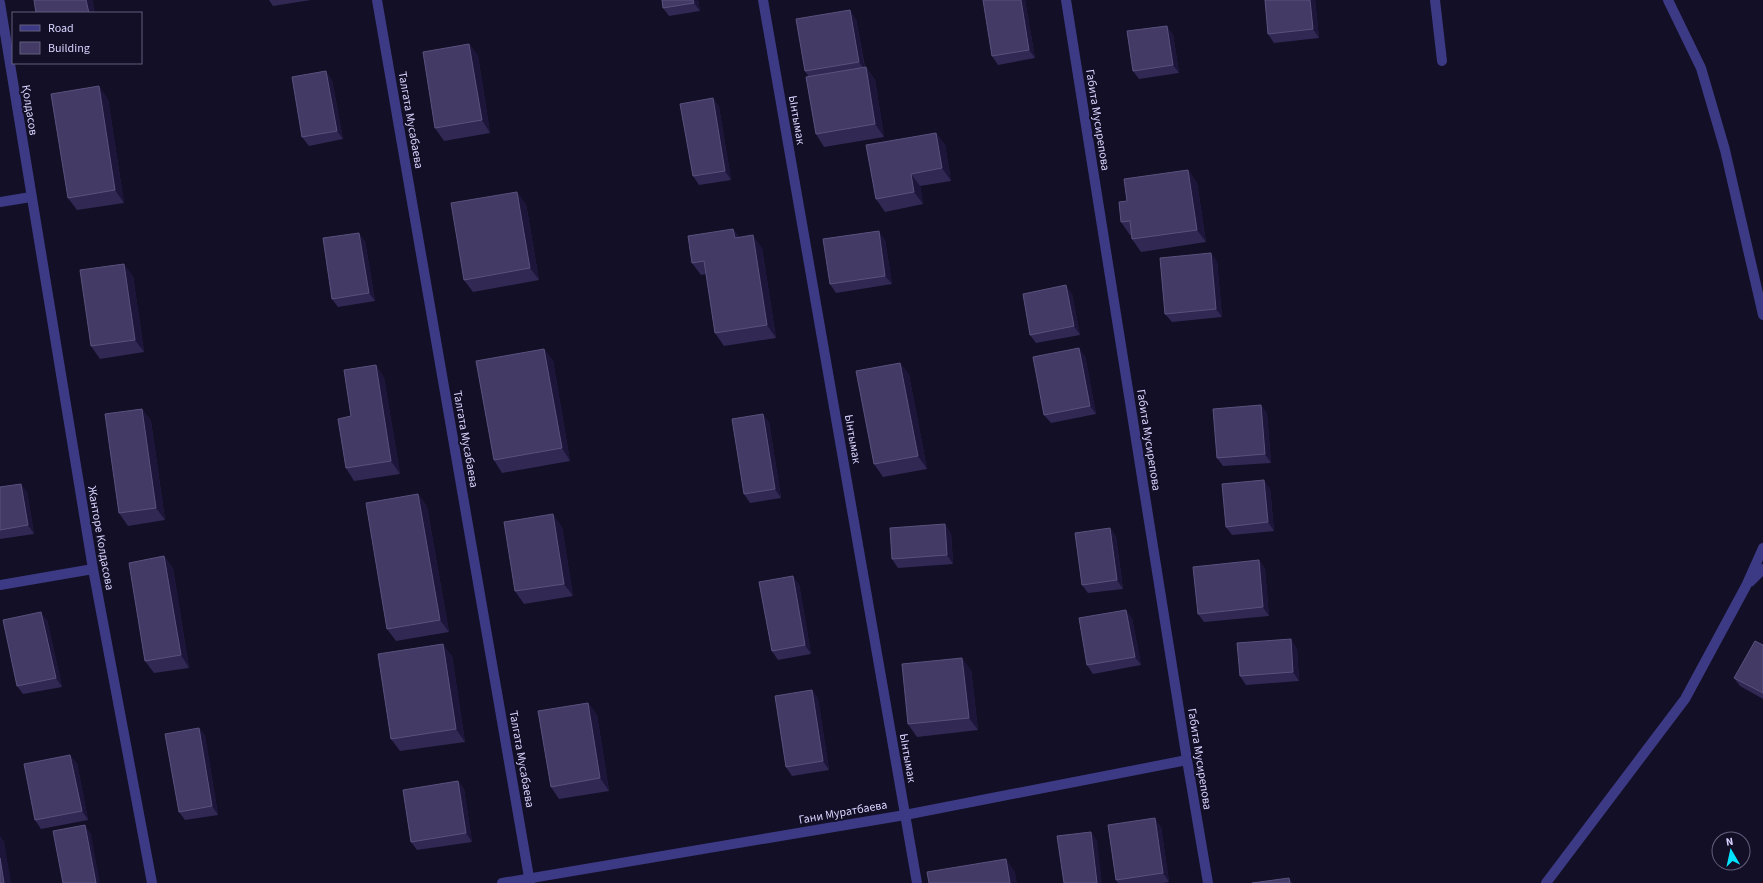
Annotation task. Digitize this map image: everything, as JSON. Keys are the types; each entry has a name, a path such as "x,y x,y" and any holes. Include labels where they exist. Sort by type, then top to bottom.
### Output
{"street":[{"name":"Талгата Мусабаева","path":"377,0 529,881"},
{"name":"Ынтымак","path":"763,0 916,883"},
{"name":"Габита Мусирепова","path":"1066,0 1187,760 1208,883"},
{"path":"1434,0 1442,61"},
{"path":"1668,0 1701,68 1725,150 1763,315"},
{"name":"Қолдасов","path":"0,3 31,197"},
{"path":"0,202 31,197"},
{"name":"Жанторе Колдасова","path":"31,197 93,569 152,883"},
{"path":"1546,883 1685,700 1746,586 1763,548"},
{"path":"0,585 93,569"},
{"path":"1746,586 1763,569"},
{"name":"Гани Муратбаева","path":"502,883 529,881 905,815 1187,760"}],"building":[{"path":"34,0 86,0 89,12 36,12"},
{"path":"662,0 693,0 694,3 663,8"},
{"path":"983,0 1021,0 1029,50 992,56"},
{"path":"1265,0 1310,0 1313,29 1268,34"},
{"path":"850,10 859,62 805,71 796,19"},
{"path":"1167,26 1173,65 1133,71 1127,31"},
{"path":"469,44 482,120 435,128 423,52"},
{"path":"866,67 875,124 816,134 806,77"},
{"path":"326,71 337,131 302,137 292,77"},
{"path":"99,86 115,190 68,198 51,94"},
{"path":"713,98 725,171 693,176 680,104"},
{"path":"936,133 942,168 911,174 914,192 876,199 866,145"},
{"path":"1188,170 1197,230 1132,239 1130,221 1121,222 1119,202 1127,201 1124,179"},
{"path":"517,192 530,268 464,280 451,203"},
{"path":"733,229 735,238 753,235 767,325 715,333 704,261 692,263 688,236"},
{"path":"879,231 885,276 830,284 823,239"},
{"path":"359,233 369,293 332,299 323,238"},
{"path":"1211,253 1216,309 1165,314 1160,258"},
{"path":"124,264 135,340 91,346 80,270"},
{"path":"1066,285 1074,326 1030,335 1023,294"},
{"path":"1079,348 1090,406 1044,415 1033,357"},
{"path":"544,349 562,448 494,460 476,361"},
{"path":"900,363 918,456 874,464 856,371"},
{"path":"376,365 391,461 346,468 338,419 351,416 344,370"},
{"path":"1261,405 1265,454 1217,458 1213,409"},
{"path":"142,409 156,508 119,513 105,414"},
{"path":"763,414 775,489 744,494 732,419"},
{"path":"1264,480 1268,522 1226,527 1222,484"},
{"path":"21,484 28,525 0,530 0,487"},
{"path":"418,494 440,620 387,629 366,503"},
{"path":"553,514 564,584 515,591 504,522"},
{"path":"945,524 947,555 892,559 890,528"},
{"path":"1110,528 1117,580 1082,585 1075,533"},
{"path":"164,556 181,655 145,661 129,563"},
{"path":"1259,560 1263,607 1198,614 1193,567"},
{"path":"793,576 805,645 772,651 759,582"},
{"path":"1126,610 1135,657 1087,665 1079,618"},
{"path":"41,612 56,678 17,686 3,620"},
{"path":"1291,639 1293,672 1240,676 1237,643"},
{"path":"1755,641 1763,645 1763,693 1734,678"},
{"path":"443,644 456,729 391,739 378,654"},
{"path":"962,658 969,718 908,724 902,664"},
{"path":"812,690 823,761 786,767 775,696"},
{"path":"588,703 600,778 551,787 538,711"},
{"path":"199,728 212,806 179,812 165,734"},
{"path":"70,755 82,811 35,820 24,764"},
{"path":"458,781 466,833 411,842 403,790"},
{"path":"1155,818 1163,873 1116,880 1108,825"},
{"path":"85,825 96,883 63,883 53,831"},
{"path":"1091,832 1097,883 1064,883 1057,836"},
{"path":"0,858 4,883 0,883"},
{"path":"1006,859 1010,883 929,883 927,872"},
{"path":"1289,878 1290,883 1252,883"}]}
